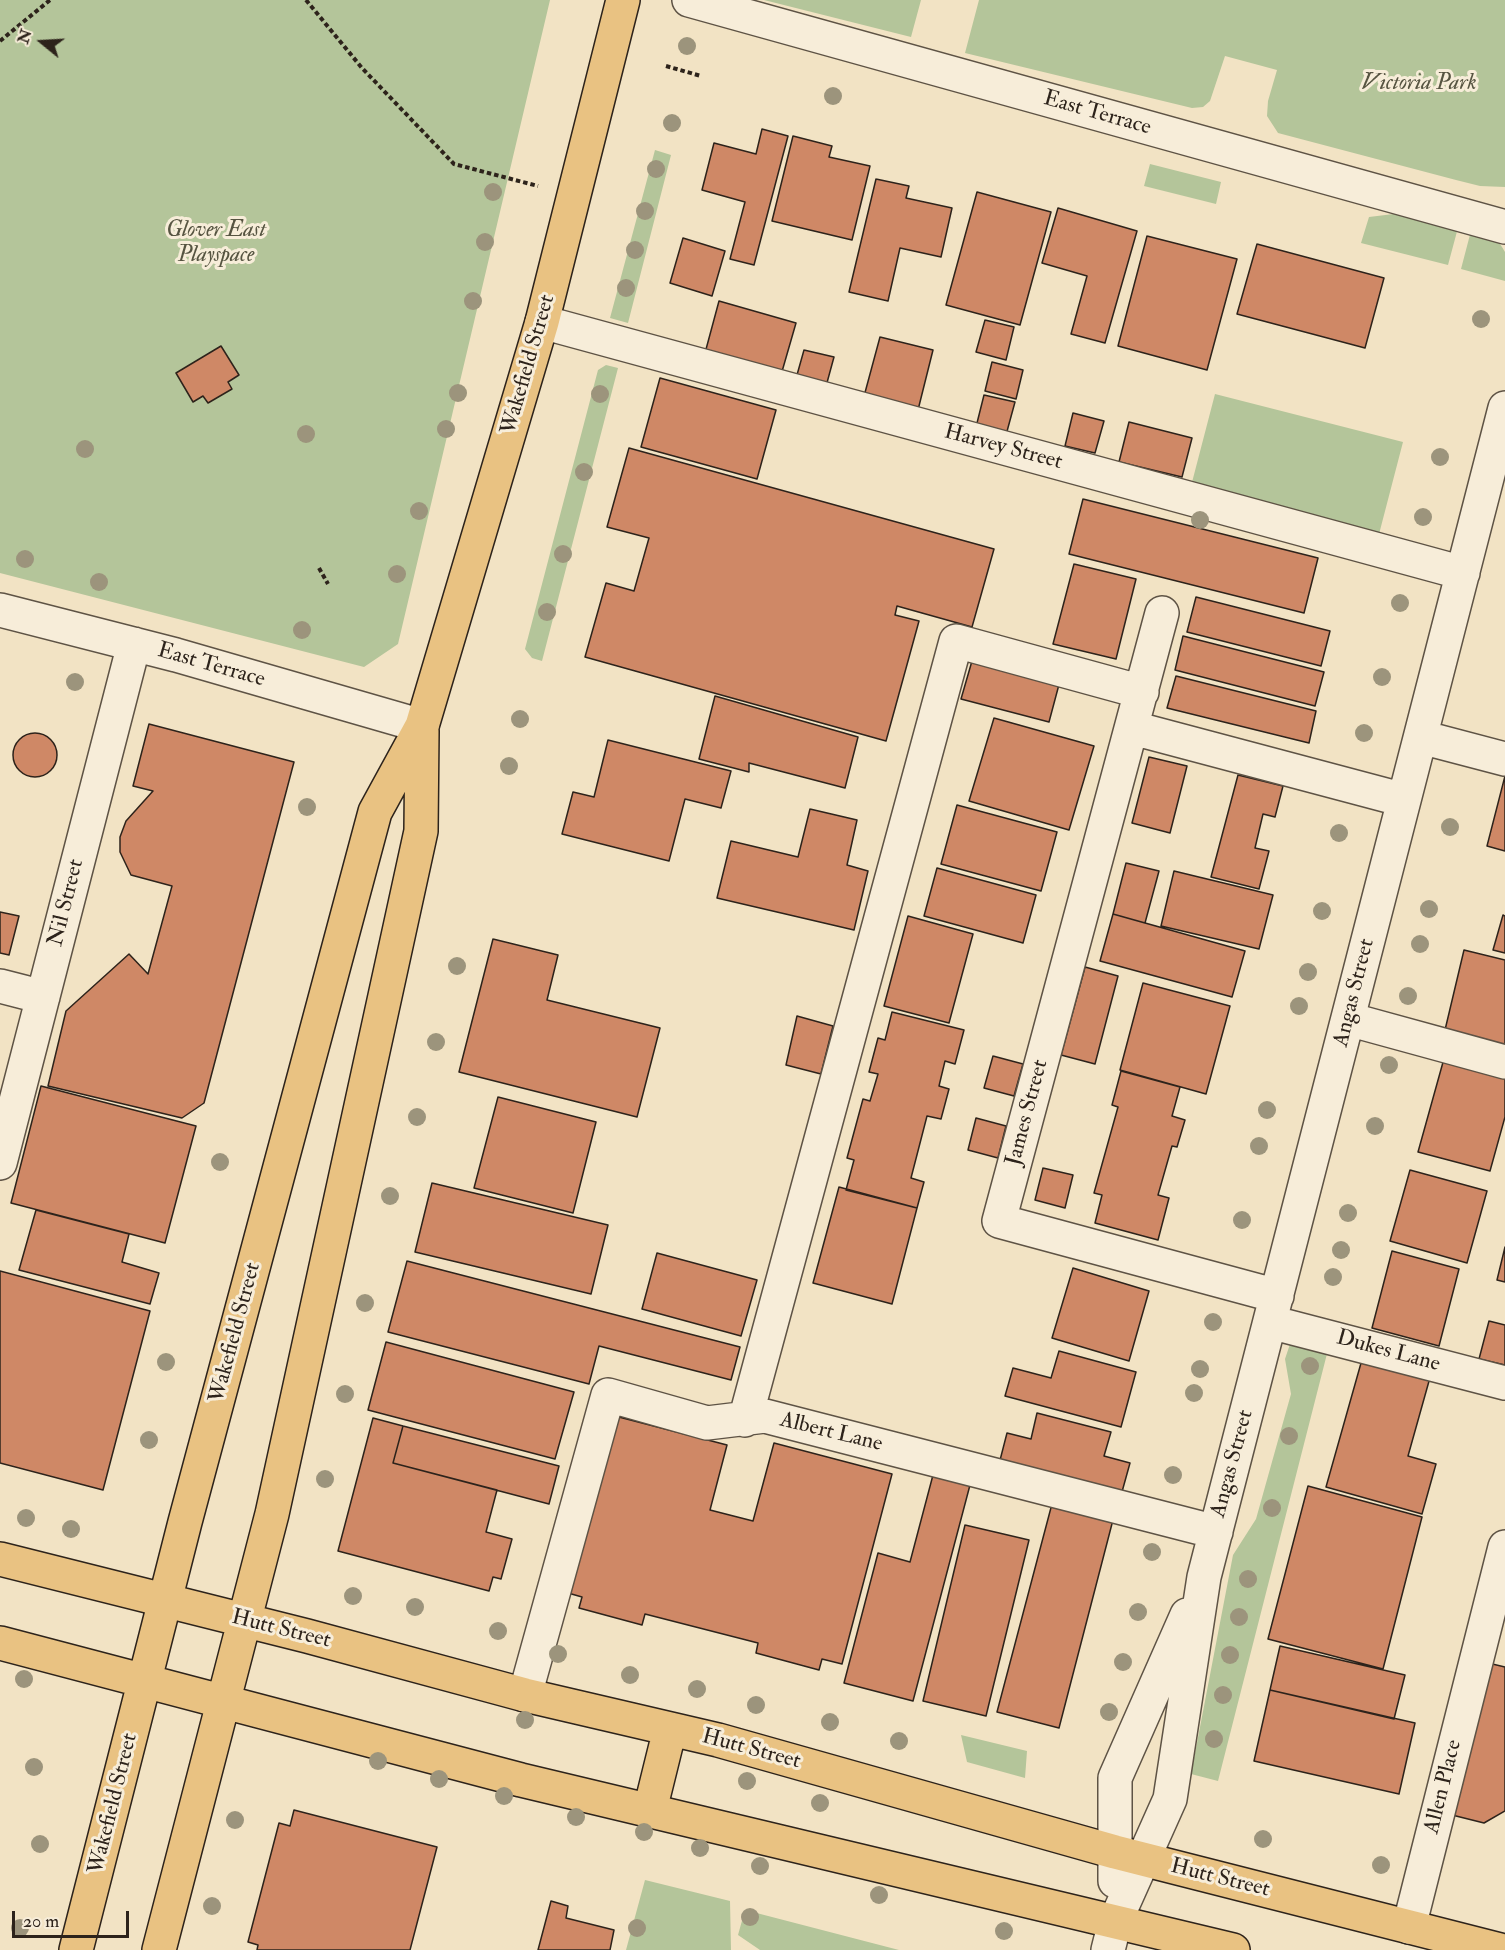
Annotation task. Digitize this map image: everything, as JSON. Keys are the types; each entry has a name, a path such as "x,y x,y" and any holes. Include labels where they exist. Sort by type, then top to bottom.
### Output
{"main road":[{"name":"Wakefield Street","path":"76,1950 165,1601 375,812 422,726 542,322 623,0"},
{"name":"Wakefield Street","path":"159,1950 272,1514 421,831 422,726"},
{"name":"Hutt Street","path":"0,1559 245,1620 525,1695 670,1729 1129,1855 1500,1950"},
{"path":"0,1643 521,1780 650,1810 1112,1936 1233,1950"},
{"path":"650,1810 670,1729"}],"street":[{"name":"East Terrace","path":"690,0 1505,227"},
{"name":"Harvey Street","path":"542,322 1463,573"},
{"name":"Angas Street","path":"1129,1855 1170,1799 1204,1577 1505,408"},
{"name":"East Terrace","path":"0,610 134,644 422,726"},
{"name":"James Street","path":"1162,613 999,1221 1273,1309"},
{"path":"745,1420 956,641 1142,692"},
{"name":"Nil Street","path":"0,1163 134,644"},
{"path":"1133,728 1404,800"},
{"path":"1421,737 1505,759"},
{"path":"0,986 43,997"},
{"path":"1348,1019 1505,1062"},
{"name":"Dukes Lane","path":"1273,1309 1505,1383"},
{"name":"Albert Lane","path":"525,1695 608,1395 707,1423 765,1416 1216,1532"},
{"name":"Allen Place","path":"1409,1927 1492,1650 1505,1547"},
{"name":"Angas Street","path":"1112,1936 1129,1855 1114,1778 1204,1577"}],"path":[{"path":"0,41 50,0"},
{"path":"306,0 362,68 454,164 574,195"},
{"path":"666,66 701,76"},
{"path":"319,568 328,584"}],"green space":[{"name":"Glover East Playspace","path":"0,0 550,0 398,644 364,667 0,573"},
{"path":"764,0 921,0 911,37"},
{"name":"Victoria Park","path":"979,0 1505,0 1505,187 1480,186 1278,133 1267,116 1268,101 1277,70 1225,56 1210,101 1203,107 1192,108 965,53"},
{"path":"655,150 671,155 628,323 610,318"},
{"path":"1150,164 1221,182 1216,204 1144,186"},
{"path":"1410,212 1459,224 1448,265 1361,243 1369,217"},
{"path":"1472,227 1497,240 1502,247 1505,252 1505,281 1461,269"},
{"path":"606,365 618,368 542,661 532,658 525,649 598,370"},
{"path":"1215,394 1403,442 1378,538 1190,490"},
{"path":"1291,1341 1330,1342 1218,1781 1191,1774 1233,1555 1256,1519 1291,1394 1285,1359"},
{"path":"961,1735 1027,1751 1025,1778 967,1762"},
{"path":"645,1880 730,1901 731,1950 626,1950"},
{"path":"745,1910 899,1950 760,1950 738,1935"}],"building":[{"path":"762,129 788,136 754,265 730,259 745,202 702,190 714,143 756,154"},
{"path":"793,136 832,146 829,157 870,166 852,240 772,221"},
{"path":"876,179 909,186 906,198 952,208 941,257 900,248 888,301 849,292"},
{"path":"977,192 1051,212 1020,325 946,305"},
{"path":"1058,208 1137,231 1105,343 1071,334 1087,276 1042,263"},
{"path":"1147,236 1237,259 1207,370 1118,346"},
{"path":"683,238 725,251 712,296 670,283"},
{"path":"1257,244 1384,278 1365,348 1237,314"},
{"path":"719,301 796,323 781,375 705,353"},
{"path":"985,320 1014,327 1006,360 976,352"},
{"path":"880,337 933,350 917,414 863,400"},
{"path":"221,346 239,375 228,382 232,389 208,403 203,396 193,402 176,373"},
{"path":"804,350 834,357 825,390 795,382"},
{"path":"992,362 1023,370 1016,399 985,391"},
{"path":"660,378 776,410 757,479 641,447"},
{"path":"984,395 1015,402 1006,435 976,427"},
{"path":"1073,413 1104,421 1095,453 1065,446"},
{"path":"1129,422 1192,438 1182,477 1119,462"},
{"path":"629,448 994,549 972,627 897,606 895,615 919,621 886,741 585,657 606,583 634,591 649,538 607,527"},
{"path":"1083,499 1318,558 1304,613 1069,554"},
{"path":"1074,564 1136,579 1116,659 1053,644"},
{"path":"1196,597 1330,631 1321,666 1187,632"},
{"path":"1183,636 1324,672 1315,706 1175,670"},
{"path":"974,654 1061,677 1049,722 961,699"},
{"path":"1176,676 1316,711 1309,743 1167,708"},
{"path":"715,696 858,737 845,788 749,763 749,772 699,759"},
{"path":"994,718 1094,746 1069,830 969,801"},
{"path":"149,724 294,762 204,1103 182,1118 48,1086 66,1011 129,954 148,974 172,886 131,875 120,852 120,837 126,821 153,791 133,786"},
{"path":"35,733 50,740 57,755 50,770 35,777 20,770 13,755 20,740"},
{"path":"608,740 731,771 721,808 685,799 669,861 562,834 573,792 594,797"},
{"path":"1149,757 1187,766 1170,833 1132,823"},
{"path":"1238,775 1283,786 1275,817 1263,814 1255,848 1269,851 1259,889 1211,877"},
{"path":"1505,776 1505,851 1487,846"},
{"path":"957,805 1057,832 1041,891 941,864"},
{"path":"810,809 857,820 847,865 868,871 854,930 717,898 731,841 798,857"},
{"path":"1126,863 1159,871 1145,923 1113,914"},
{"path":"937,868 1036,895 1023,943 924,916"},
{"path":"1174,871 1273,895 1259,949 1161,926"},
{"path":"0,912 19,916 9,955 0,953"},
{"path":"1113,914 1245,951 1232,997 1100,961"},
{"path":"1503,915 1505,916 1505,953 1493,950"},
{"path":"908,916 973,934 949,1023 884,1006"},
{"path":"493,939 558,955 547,1000 660,1028 637,1117 459,1072"},
{"path":"1464,950 1505,960 1505,1045 1445,1030"},
{"path":"1085,967 1118,976 1095,1064 1061,1055"},
{"path":"1143,983 1230,1006 1206,1094 1120,1070"},
{"path":"892,1012 964,1030 955,1064 945,1061 939,1086 949,1089 941,1119 927,1116 911,1178 924,1182 917,1208 846,1190 854,1160 847,1158 863,1099 870,1101 878,1074 869,1072 878,1038 885,1040"},
{"path":"797,1016 833,1026 821,1074 786,1065"},
{"path":"1445,1055 1505,1071 1505,1117 1490,1171 1418,1152"},
{"path":"993,1056 1023,1064 1014,1096 984,1088"},
{"path":"1121,1071 1180,1087 1172,1116 1185,1120 1177,1147 1172,1146 1158,1195 1169,1198 1158,1240 1095,1223 1102,1195 1094,1193 1118,1107 1112,1105"},
{"path":"41,1086 196,1126 165,1243 11,1203"},
{"path":"498,1097 596,1122 573,1213 474,1188"},
{"path":"976,1118 1006,1126 998,1158 968,1150"},
{"path":"1043,1168 1073,1175 1065,1208 1035,1200"},
{"path":"1410,1170 1487,1191 1467,1263 1390,1241"},
{"path":"432,1183 608,1225 591,1294 415,1252"},
{"path":"839,1187 917,1208 892,1304 813,1283"},
{"path":"36,1210 129,1234 122,1262 159,1273 150,1304 19,1270"},
{"path":"1505,1247 1505,1282 1497,1280"},
{"path":"1392,1251 1459,1269 1439,1346 1372,1328"},
{"path":"657,1253 757,1280 741,1336 642,1309"},
{"path":"407,1261 740,1347 731,1380 599,1346 589,1384 388,1332"},
{"path":"1073,1268 1149,1291 1129,1361 1052,1338"},
{"path":"0,1271 150,1311 103,1490 0,1463"},
{"path":"1489,1321 1505,1325 1505,1365 1479,1359"},
{"path":"386,1342 574,1392 555,1459 368,1410"},
{"path":"1059,1351 1136,1372 1121,1427 1005,1396 1013,1368 1051,1378"},
{"path":"1363,1356 1431,1374 1408,1456 1436,1464 1422,1514 1326,1487"},
{"path":"1037,1413 1111,1432 1104,1456 1130,1463 1120,1499 998,1468 1007,1433 1031,1439"},
{"path":"615,1416 727,1445 710,1510 753,1521 774,1443 892,1474 842,1664 822,1659 819,1670 756,1653 758,1643 645,1614 642,1625 579,1608 582,1597 561,1591"},
{"path":"373,1418 403,1426 393,1463 497,1490 486,1532 512,1539 501,1579 493,1577 489,1591 338,1551"},
{"path":"403,1426 559,1466 549,1504 393,1463"},
{"path":"933,1475 970,1485 913,1701 844,1683 878,1553 910,1562"},
{"path":"1308,1486 1422,1517 1383,1669 1268,1639"},
{"path":"1053,1500 1114,1516 1059,1728 997,1712"},
{"path":"965,1525 1029,1540 986,1716 923,1701"},
{"path":"1280,1646 1405,1675 1394,1719 1270,1690"},
{"path":"1484,1662 1505,1667 1505,1811 1484,1823 1444,1813"},
{"path":"1270,1690 1415,1723 1399,1794 1254,1761"},
{"path":"294,1810 437,1847 410,1950 257,1950 258,1945 248,1942 279,1823 290,1826"},
{"path":"551,1901 568,1906 566,1918 614,1930 610,1950 538,1950"}]}
